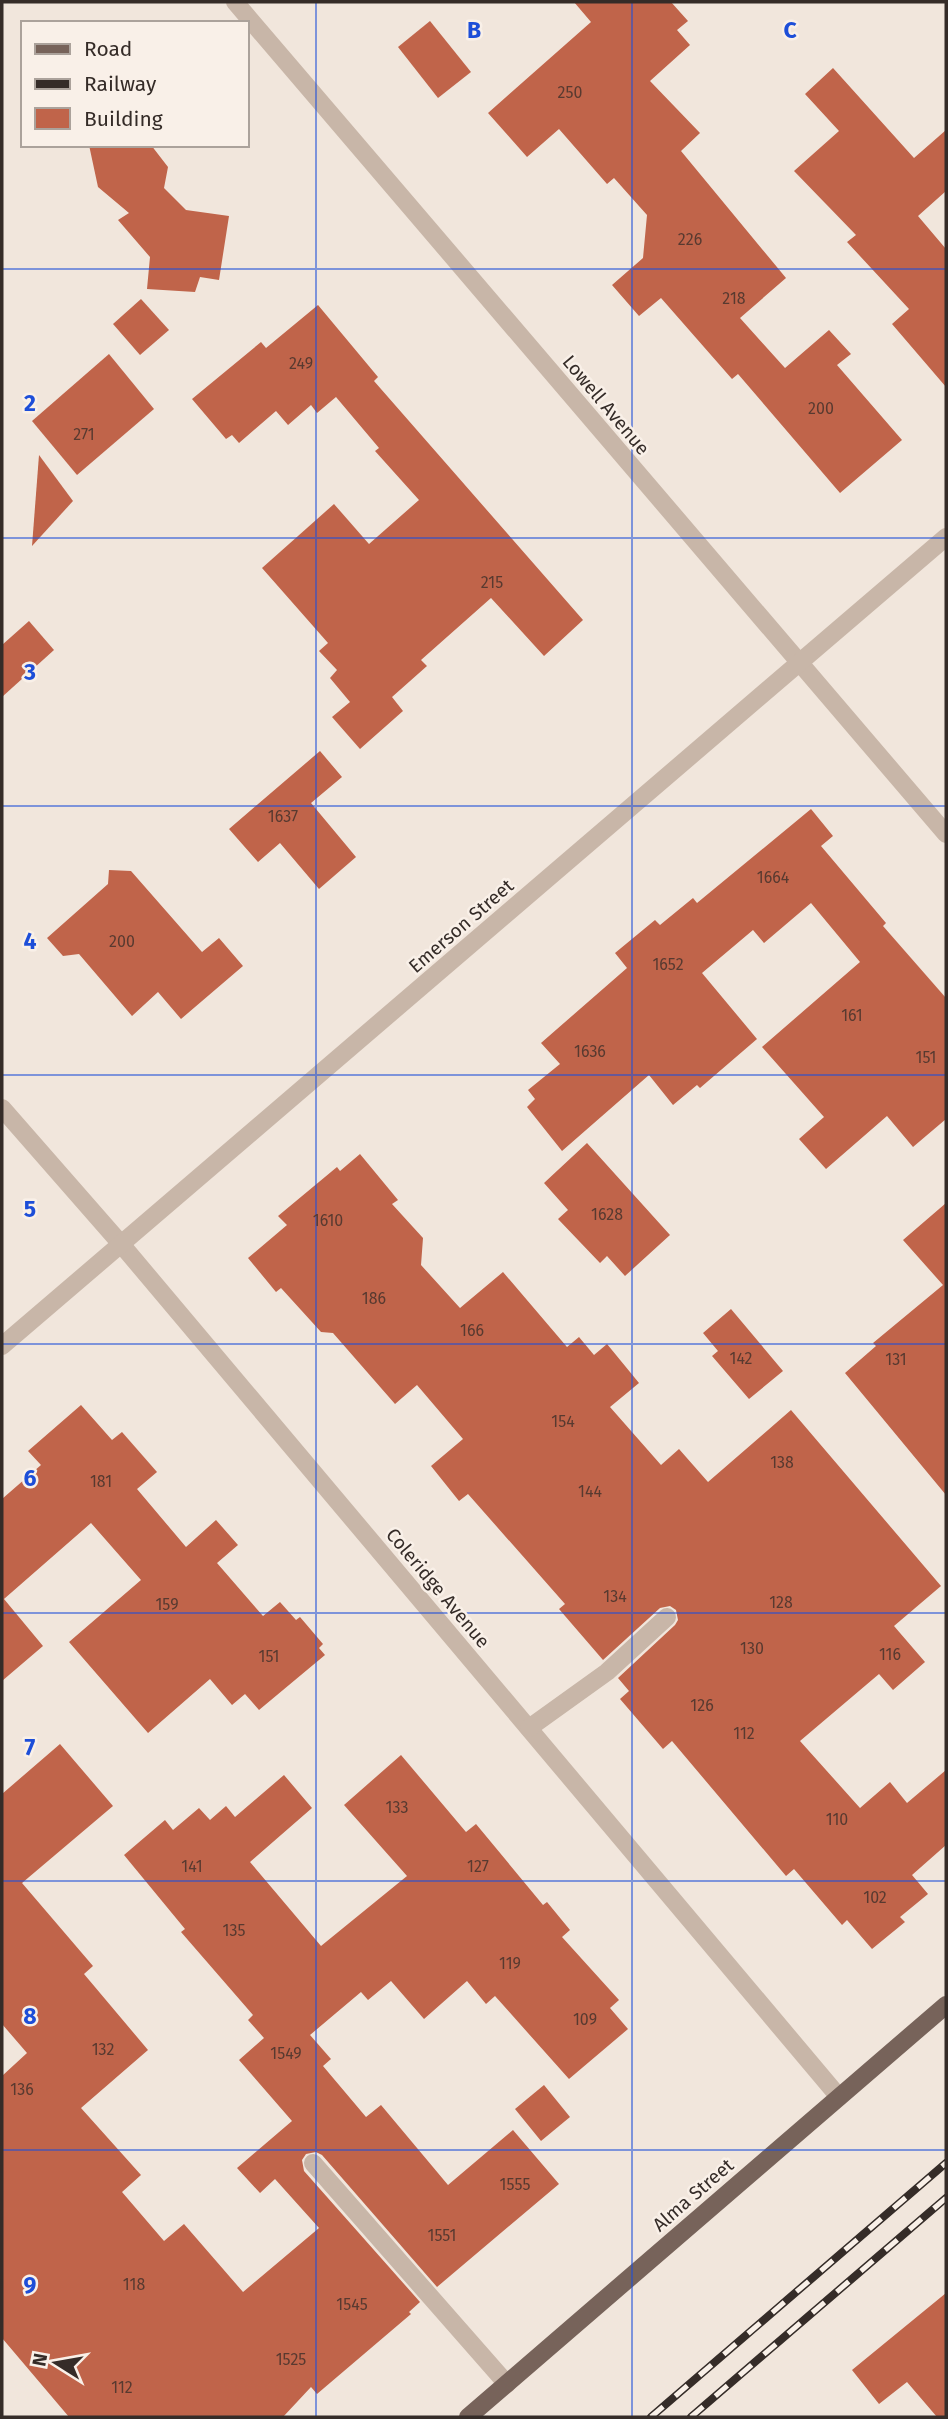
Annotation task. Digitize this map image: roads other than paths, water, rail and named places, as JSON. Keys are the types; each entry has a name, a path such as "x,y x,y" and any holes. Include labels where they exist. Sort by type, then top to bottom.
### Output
{"main road":[{"name":"Alma Street","path":"468,2417 946,2005"}],"street":[{"name":"Lowell Avenue","path":"234,2 946,834"},
{"name":"Emerson Street","path":"2,1346 946,537"},
{"name":"Coleridge Avenue","path":"2,1108 121,1244 839,2097"},
{"path":"529,1728 607,1672 667,1617"},
{"path":"313,2163 507,2384"}],"railway":[{"path":"651,2417 946,2163"},
{"path":"691,2417 946,2198"}]}
